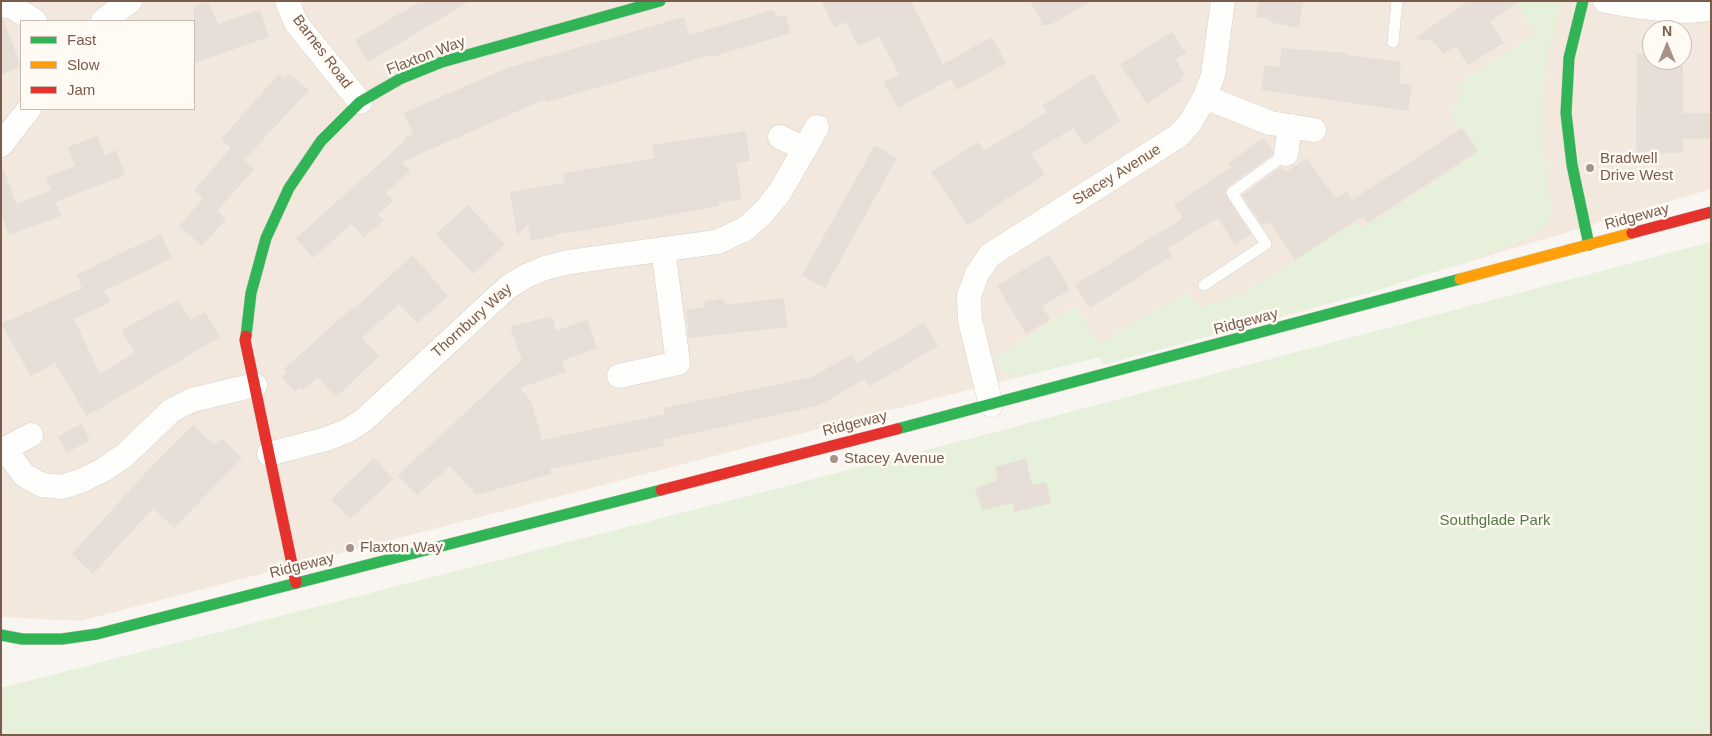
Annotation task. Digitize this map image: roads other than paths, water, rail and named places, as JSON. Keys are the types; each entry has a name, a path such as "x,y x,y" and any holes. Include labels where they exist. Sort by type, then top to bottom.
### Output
{"street":[{"path":"104,20 130,1"},
{"name":"Barnes Road","path":"287,1 296,23 360,102"},
{"name":"Flaxton Way","path":"296,583 246,340 250,293 266,238 289,188 321,141 360,102 400,79 442,62 660,1"},
{"name":"Stacey Avenue","path":"991,405 970,320 970,296 977,274 990,255 1178,136 1190,123 1206,97 1213,75 1222,1"},
{"path":"1583,1 1569,58 1566,113 1572,165 1589,246"},
{"path":"1606,1 1641,7 1687,10 1711,9"},
{"path":"1,4 14,8 33,20"},
{"path":"1206,97 1270,123 1314,130"},
{"path":"1,145 28,110"},
{"path":"1286,154 1290,126"},
{"name":"Thornbury Way","path":"269,454 326,440 347,431 364,420 508,287 526,276 545,268 568,262 717,242 745,229 763,213 780,192 817,127"},
{"path":"780,137 805,149"},
{"name":"Ridgeway","path":"1,635 22,638 62,639 96,634 991,405 1711,212"},
{"path":"619,376 678,363 663,250"},
{"path":"31,435 3,450 24,475 42,485 62,487 81,481 103,470 125,455 172,410 192,400 255,385"}],"lane":[{"path":"1393,42 1397,1"},
{"path":"1204,285 1266,244 1232,192 1286,154"}],"place":[{"name":"Bradwell Drive West","path":"1590,168"},
{"name":"Stacey Avenue","path":"834,459"},
{"name":"Flaxton Way","path":"350,548"}],"park label":[{"name":"Southglade Park","path":"1495,521"}]}
